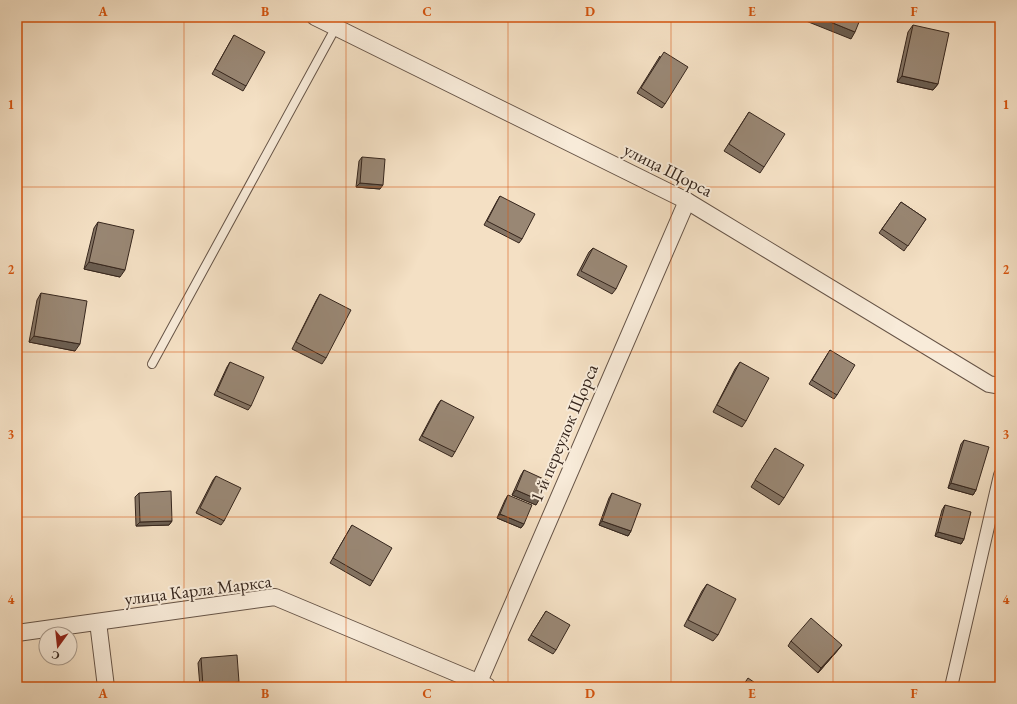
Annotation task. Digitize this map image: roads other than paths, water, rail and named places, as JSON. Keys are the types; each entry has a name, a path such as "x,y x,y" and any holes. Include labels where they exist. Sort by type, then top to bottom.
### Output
{"street":[{"name":"улица Щорса","path":"315,17 687,201 996,381"},
{"name":"1-й переулок Щорса","path":"483,685 687,201"},
{"path":"952,687 1000,475"},
{"name":"улица Карла Маркса","path":"17,633 275,598 483,685"},
{"path":"98,622 106,687"}],"lane":[{"path":"152,364 336,27"}]}
